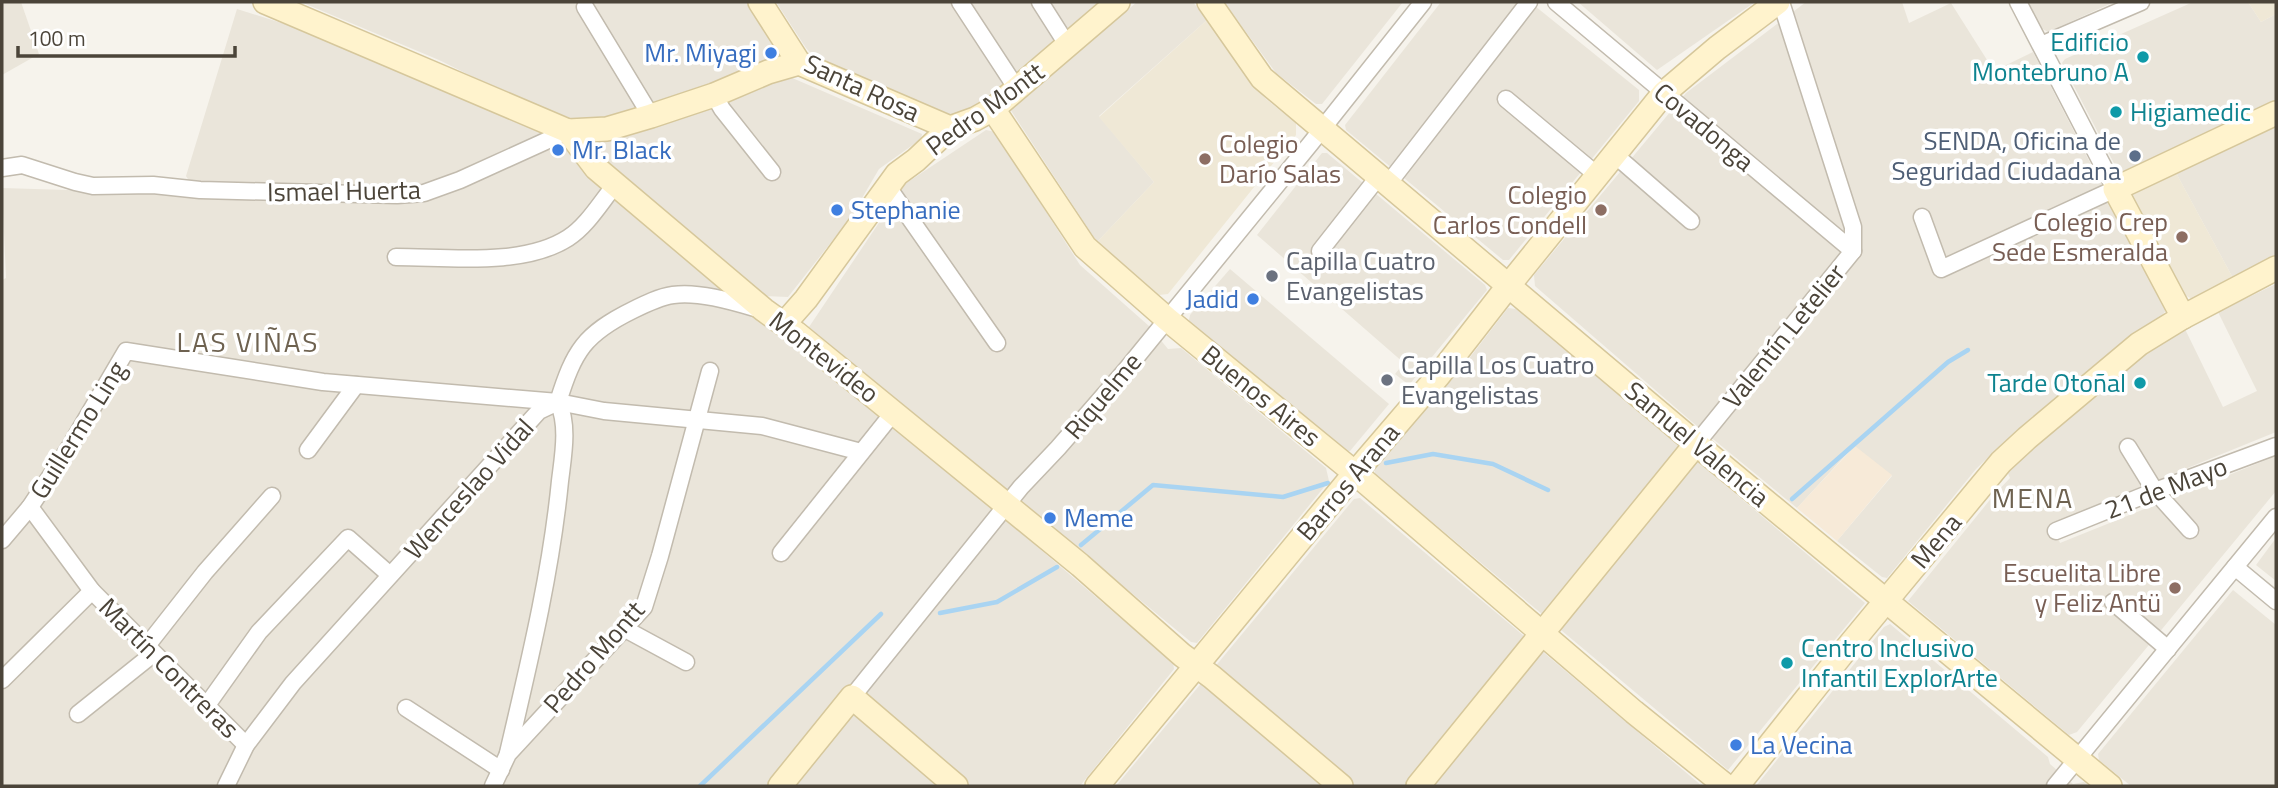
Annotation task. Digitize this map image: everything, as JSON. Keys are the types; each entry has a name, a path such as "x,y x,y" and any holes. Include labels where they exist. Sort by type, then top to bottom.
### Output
{"street":[{"name":"Montevideo","path":"265,2 568,131 596,168 615,185 764,310 1080,565 1196,667 1341,786"},
{"name":"Santa Rosa","path":"760,2 799,63 950,128"},
{"path":"960,2 1017,89"},
{"path":"1040,2 1068,46"},
{"name":"Samuel Valencia","path":"1209,2 1262,78 1696,444 2110,786"},
{"name":"Riquelme","path":"780,786 1006,506 1117,380 1423,2"},
{"path":"1320,251 1383,180 1529,2"},
{"name":"Covadonga","path":"1556,2 1853,251"},
{"name":"Barros Arana","path":"1097,786 1354,473 1439,375 1664,93 1717,48 1780,2"},
{"name":"Valentín Letelier","path":"1418,786 1853,251 1853,227 1780,2"},
{"path":"2018,2 2183,317"},
{"path":"2040,45 2141,2"},
{"name":"Pedro Montt","path":"784,324 806,299 897,173 916,160 950,128 993,109 1116,3"},
{"path":"585,7 651,116"},
{"name":"Ismael Huerta","path":"2,168 22,165 93,186 153,185 200,190 397,195 424,193 460,180 568,131 607,129 799,63"},
{"path":"714,94 722,109 772,172"},
{"path":"1506,99 1597,175"},
{"name":"Buenos Aires","path":"993,109 1084,247 1634,712 1726,786"},
{"path":"1922,217 1941,269 2276,113"},
{"path":"1615,155 1691,221"},
{"path":"396,257 512,257 542,249 568,238 580,228 615,185"},
{"path":"888,187 997,343"},
{"name":"Mena","path":"1737,786 2001,462 2139,344 2183,317 2276,268"},
{"name":"Wenceslao Vidal","path":"226,786 246,745 293,683 539,411 558,402 569,367 590,335 649,302 673,295 695,295 764,310"},
{"name":"Guillermo Ling","path":"2,540 30,507 69,448 126,351 356,385"},
{"name":"Pedro Montt","path":"493,786 508,754 644,607 710,372"},
{"path":"308,450 356,385 558,402 604,411 762,426 861,453"},
{"path":"508,754 547,581 563,454 564,414 558,402"},
{"path":"781,553 893,413"},
{"name":"21 de Mayo","path":"2056,531 2276,446"},
{"path":"2128,447 2155,491 2190,530"},
{"path":"78,714 150,650 205,572 272,496"},
{"name":"Martín Contreras","path":"30,507 92,591 246,745"},
{"path":"2055,786 2276,517"},
{"path":"207,705 259,632 348,538 390,575"},
{"path":"2235,567 2276,601"},
{"name":"Martín Contreras","path":"2,680 92,591"},
{"path":"2113,602 2168,649"},
{"path":"625,629 686,662"},
{"path":"852,697 948,784"},
{"path":"406,708 501,770"}],"shaded area":[{"path":"2,2 21,2 39,54 2,75"},
{"path":"301,2 750,2 783,59 680,97 616,116 595,120 574,119 526,103 439,60"},
{"path":"776,2 1100,2 964,116 949,115 816,59"},
{"path":"1137,2 1193,2 1207,20 1099,116 1154,182 1097,242 1010,109"},
{"path":"1224,2 1403,2 1322,104 1316,104 1276,73"},
{"path":"1441,2 1530,2 1639,90 1639,101 1509,260 1503,260 1346,130 1345,125"},
{"path":"1578,2 1755,2 1657,70"},
{"path":"1806,2 1902,2 1909,23 1951,3 1994,71 2033,52 2166,310 2162,316 2126,341 2002,444 1976,469 1887,578 1882,577 1837,541 1892,476 1854,446 1797,508 1691,421 1535,286 1534,275 1686,93"},
{"path":"2026,2 2114,2 2048,32 2039,27"},
{"path":"2193,2 2248,2 2261,22 2276,14 2276,105 2125,175 2119,173 2062,63 2065,59"},
{"path":"2248,2 2276,2 2276,14 2261,22"},
{"path":"237,9 310,32 537,129 561,145 608,190 879,411 1173,663 1174,669 1080,786 2,786 2,280 6,278 2,188 197,194 186,176"},
{"name":"Colegio Darío Salas","path":"1207,20 1266,99 1296,123 1296,135 1168,294 1159,295 1097,242 1154,182 1099,117"},
{"path":"781,76 790,77 922,134 921,139 879,169 851,217 788,297 764,296 597,152 602,141"},
{"path":"2276,124 2276,257 2233,278 2175,171"},
{"path":"986,130 995,132 1080,265 1149,326 1168,349 1181,348 1326,468 1329,481 1197,643 1191,642 809,327 905,184"},
{"path":"1322,153 1327,153 1485,285 1487,290 1409,385 1395,374 1404,363 1257,235"},
{"name":"Colegio Crep Sede Esmeralda","path":"2175,171 2233,278 2192,299 2183,294 2131,197 2134,191"},
{"path":"1230,269 1389,404 1350,451 1341,452 1188,325 1190,315"},
{"path":"2276,284 2276,432 2052,523 2060,543 2276,456 2276,491 2077,732 2069,735 1908,601 2010,478 2006,469 2162,341 2185,329 2223,407 2257,391 2218,312"},
{"path":"1508,308 1516,309 1865,603 1728,770 1375,474 1374,466 1461,369"},
{"path":"1855,446 1892,475 1837,541 1797,508"},
{"path":"1360,498 1702,786 1116,786 1354,499"},
{"path":"2276,538 2276,581 2256,565"},
{"path":"2233,590 2276,625 2276,786 2131,786 2099,760 2098,754"},
{"path":"1890,624 2048,757 2050,764 2073,784 2084,782 2089,786 1756,786 1884,627"}],"waterway":[{"path":"1792,499 1948,362 1968,350"},
{"path":"1386,463 1433,454 1493,464 1548,490"},
{"path":"1081,545 1153,485 1283,497 1328,483"},
{"path":"940,613 997,602 1057,567"},
{"path":"700,786 881,614"}],"place":[{"name":"Mr. Miyagi","path":"771,53"},
{"name":"Edificio Montebruno A","path":"2143,57"},
{"name":"Higiamedic","path":"2116,112"},
{"name":"Mr. Black","path":"558,150"},
{"name":"SENDA, Oficina de Seguridad Ciudadana","path":"2135,156"},
{"name":"Colegio Darío Salas","path":"1205,159"},
{"name":"Stephanie","path":"837,210"},
{"name":"Colegio Carlos Condell","path":"1601,210"},
{"name":"Colegio Crep Sede Esmeralda","path":"2182,237"},
{"name":"Capilla Cuatro Evangelistas","path":"1272,276"},
{"name":"Jadid","path":"1253,299"},
{"name":"Capilla Los Cuatro Evangelistas","path":"1387,380"},
{"name":"Tarde Otoñal","path":"2140,383"},
{"name":"Meme","path":"1050,518"},
{"name":"Escuelita Libre y Feliz Antü","path":"2175,588"},
{"name":"Centro Inclusivo Infantil ExplorArte","path":"1787,663"},
{"name":"La Vecina","path":"1736,745"}],"district":[{"name":"LAS VIÑAS","path":"248,342"},
{"name":"MENA","path":"2033,498"}]}
